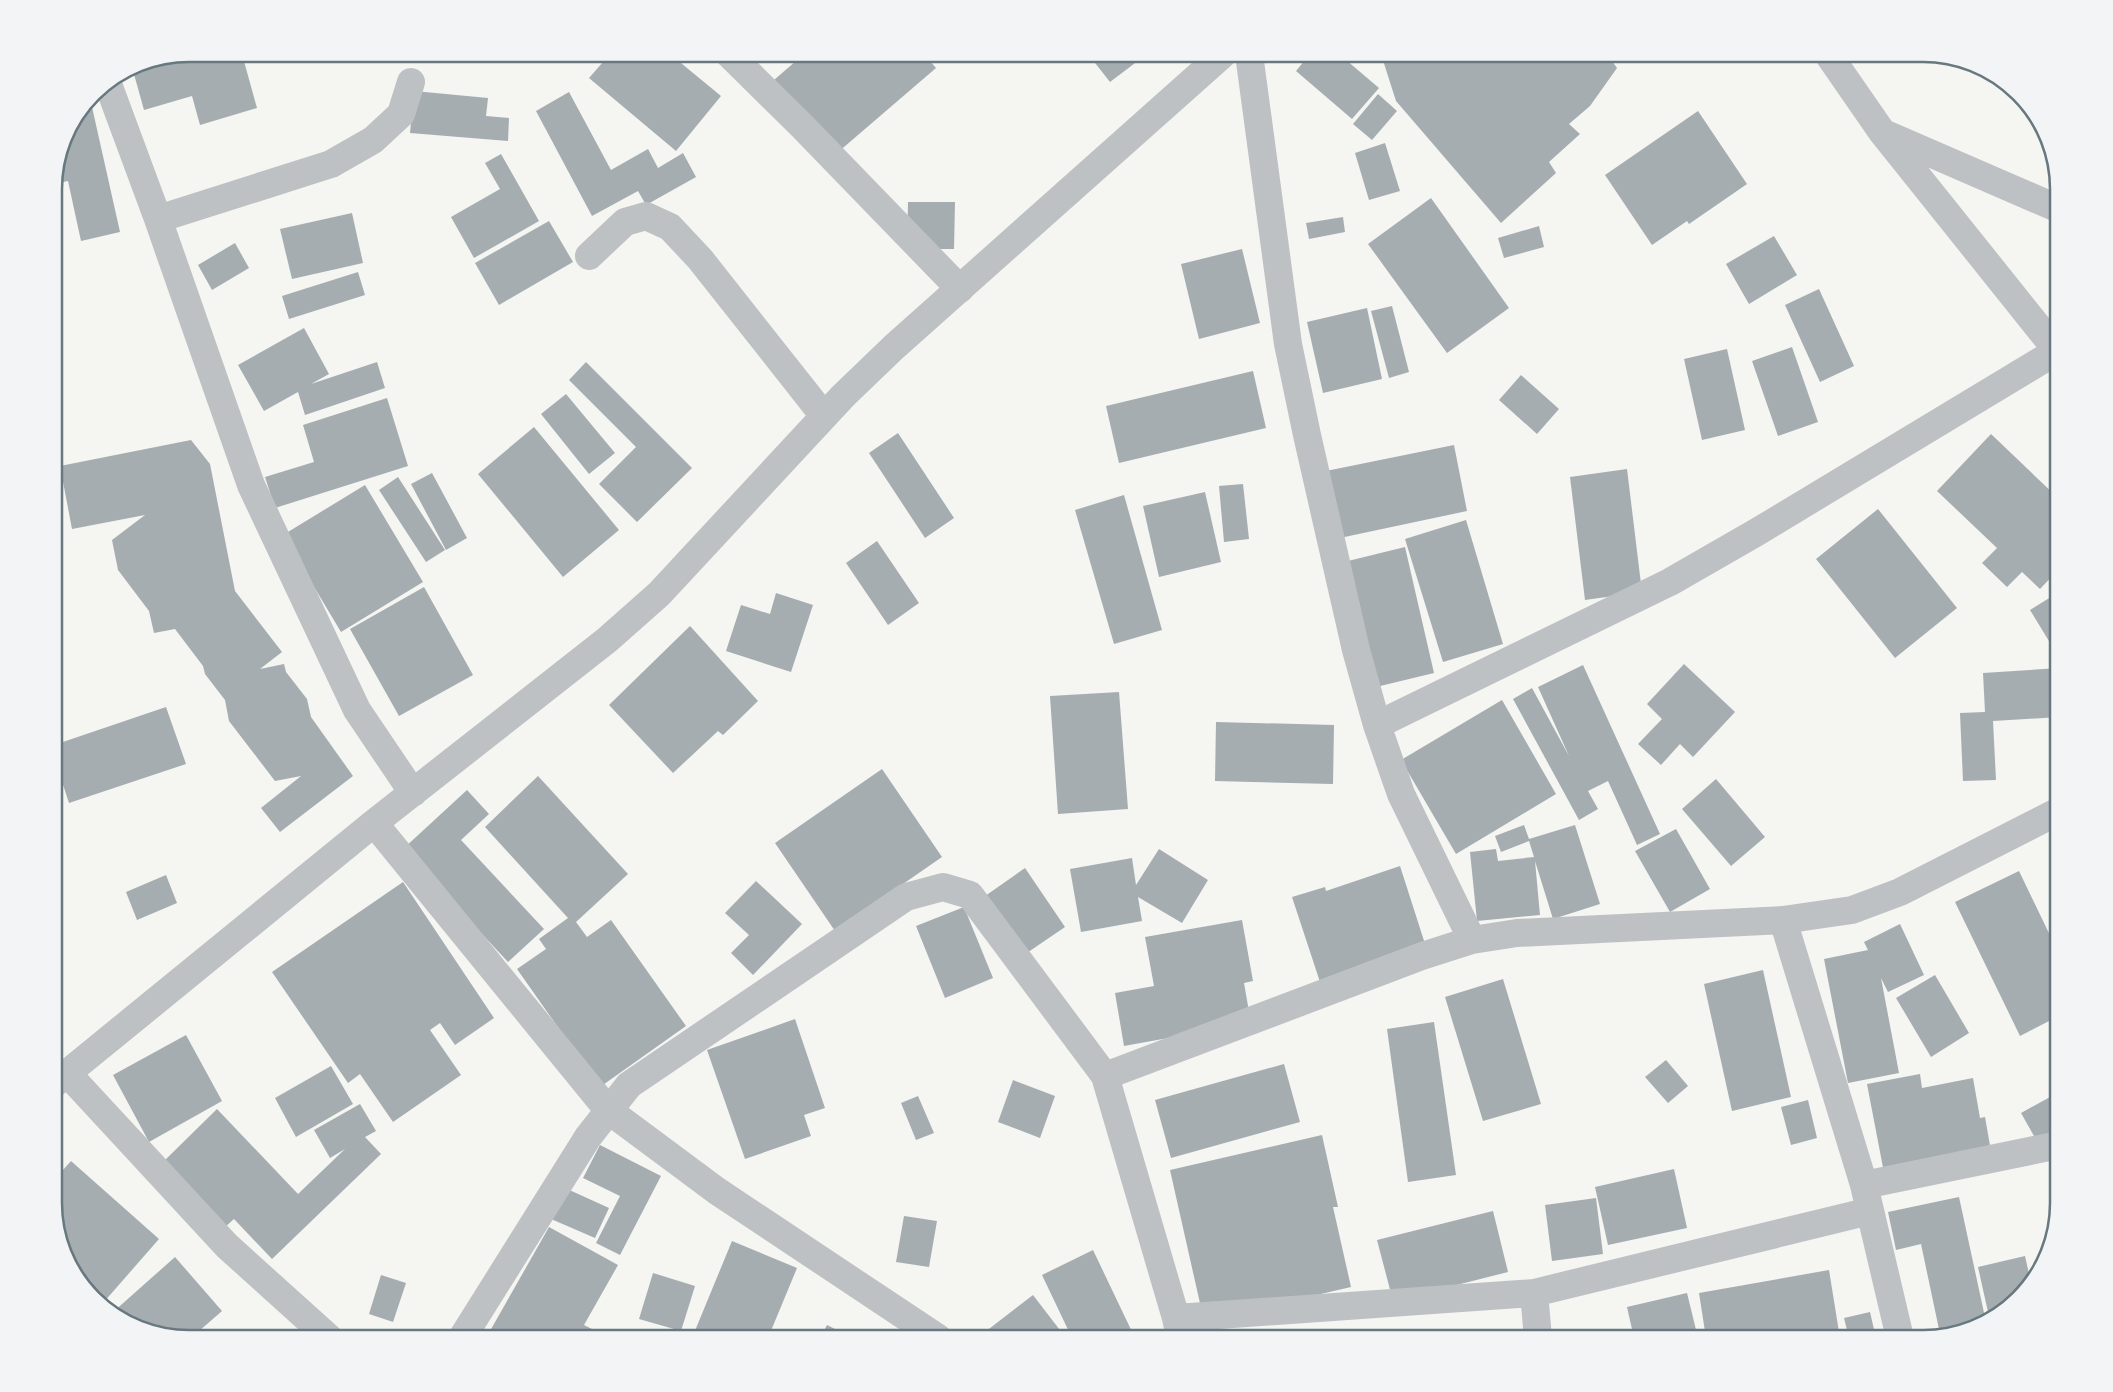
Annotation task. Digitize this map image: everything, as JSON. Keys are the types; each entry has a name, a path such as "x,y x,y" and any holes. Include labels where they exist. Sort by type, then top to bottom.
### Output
{"street":[{"path":"738,63 960,289"},
{"path":"63,1077 374,823 607,640 658,594 824,416 894,347 1213,63"},
{"path":"1250,63 1288,344 1356,650 1377,725 1401,794 1472,940"},
{"path":"1834,63 1882,132 2050,342"},
{"path":"158,218 331,164 373,140 401,114 411,82"},
{"path":"110,91 158,218 251,485 357,710 413,793"},
{"path":"1882,132 2050,205"},
{"path":"590,256 625,222 646,216 670,227 700,259 824,416"},
{"path":"1377,725 1670,582 1758,532 2050,357"},
{"path":"1105,1076 1422,956 1472,940 1517,933 1783,920 1852,910 1900,892 2050,816"},
{"path":"374,823 608,1110 717,1191 926,1330"},
{"path":"467,1330 588,1137 629,1085 906,896 942,887 970,895 1105,1076 1178,1328 1534,1294 2050,1147"},
{"path":"1783,920 1867,1198 1898,1330"},
{"path":"63,1082 227,1246 320,1330"},
{"path":"1534,1294 1537,1330"}],"building":[{"path":"189,63 244,63 257,108 200,125 192,96 144,110 134,75 156,67"},
{"path":"602,63 681,63 721,96 676,151 589,78"},
{"path":"794,63 932,63 936,68 837,153 774,80"},
{"path":"1095,63 1135,63 1110,82"},
{"path":"1303,63 1350,63 1379,88 1352,119 1296,71"},
{"path":"1384,63 1613,63 1617,68 1590,106 1569,124 1580,134 1549,162 1556,173 1501,223 1396,101"},
{"path":"414,91 488,98 486,116 509,118 508,141 410,133"},
{"path":"569,92 611,170 648,149 658,168 683,153 696,177 646,205 638,191 592,216 536,111"},
{"path":"1378,94 1397,111 1372,140 1353,124"},
{"path":"92,108 120,232 81,241 68,181 63,182 65,164 72,141"},
{"path":"1698,111 1747,184 1689,224 1687,221 1652,245 1605,175"},
{"path":"1385,143 1400,191 1369,200 1355,153"},
{"path":"501,154 539,221 474,258 451,217 500,189 485,163"},
{"path":"1431,198 1509,308 1447,353 1368,244"},
{"path":"908,202 955,202 954,249 907,249"},
{"path":"352,213 363,263 292,279 280,229"},
{"path":"1343,217 1345,232 1309,239 1306,223"},
{"path":"549,221 573,262 499,305 475,263"},
{"path":"1539,226 1544,247 1504,258 1498,238"},
{"path":"1774,236 1797,275 1749,304 1726,264"},
{"path":"235,243 249,268 212,290 198,265"},
{"path":"1242,249 1260,323 1199,339 1181,264"},
{"path":"358,272 365,295 289,319 282,296"},
{"path":"1819,289 1854,366 1820,382 1785,305"},
{"path":"1392,306 1409,372 1389,378 1371,311"},
{"path":"1367,308 1382,379 1323,393 1307,322"},
{"path":"304,328 329,374 311,384 377,362 385,388 305,415 298,392 264,411 238,365"},
{"path":"1792,347 1818,422 1778,436 1752,361"},
{"path":"1727,349 1745,430 1702,440 1684,359"},
{"path":"586,362 692,468 637,522 599,484 636,447 569,380"},
{"path":"1253,371 1266,428 1119,463 1106,406"},
{"path":"1521,375 1559,409 1537,434 1499,400"},
{"path":"566,394 615,453 589,474 541,414"},
{"path":"387,398 408,466 275,508 265,477 314,462 303,425"},
{"path":"534,427 619,530 563,577 478,474"},
{"path":"898,433 954,518 925,538 869,453"},
{"path":"1991,434 2050,490 2050,578 2040,589 2022,572 2007,587 1982,563 1997,548 1937,491"},
{"path":"191,440 210,464 235,591 282,652 260,669 284,664 286,672 307,699 311,717 353,776 280,832 261,808 301,776 275,781 229,721 225,700 205,674 203,666 175,629 154,633 149,611 118,570 112,540 145,515 72,529 63,482 63,465"},
{"path":"1454,445 1467,511 1335,539 1321,472"},
{"path":"1627,469 1642,592 1585,600 1570,477"},
{"path":"432,473 467,538 446,550 411,484"},
{"path":"398,477 445,550 426,562 379,490"},
{"path":"1243,484 1249,539 1224,542 1219,486"},
{"path":"365,485 423,582 341,632 283,535"},
{"path":"1205,492 1221,562 1159,577 1143,506"},
{"path":"1124,495 1162,630 1114,644 1075,510"},
{"path":"1878,509 1957,608 1895,658 1816,559"},
{"path":"1466,520 1503,644 1443,662 1405,539"},
{"path":"877,541 919,603 888,625 846,563"},
{"path":"1405,547 1434,673 1376,687 1348,561"},
{"path":"424,587 473,675 399,716 350,629"},
{"path":"776,593 813,605 791,672 726,651 741,605 770,614"},
{"path":"2050,598 2050,643 2030,610"},
{"path":"690,626 758,701 723,735 718,731 673,773 609,705"},
{"path":"1684,664 1735,712 1693,757 1680,744 1661,765 1638,744 1662,719 1647,704"},
{"path":"1583,665 1660,834 1637,845 1608,781 1588,791 1598,809 1579,820 1513,699 1532,688 1569,756 1538,687"},
{"path":"2050,669 2050,718 1993,721 1996,780 1963,781 1960,713 1985,712 1983,673"},
{"path":"1119,692 1128,809 1058,814 1050,696"},
{"path":"1502,700 1556,794 1456,854 1401,760"},
{"path":"166,707 186,764 69,803 63,785 63,742"},
{"path":"1216,722 1334,725 1333,784 1215,781"},
{"path":"882,769 942,857 835,931 775,843"},
{"path":"538,776 628,874 576,922 587,937 611,920 686,1026 600,1087 517,969 546,949 539,939 568,918 485,827"},
{"path":"1716,779 1765,837 1731,866 1682,809"},
{"path":"467,790 489,814 461,840 544,929 508,962 403,849"},
{"path":"1524,825 1529,839 1575,825 1600,904 1553,919 1535,861 1540,915 1477,921 1470,852 1496,849 1498,861 1534,857 1529,841 1501,852 1495,836"},
{"path":"1676,829 1710,889 1670,912 1635,851"},
{"path":"1159,849 1208,880 1182,923 1138,897 1142,921 1081,932 1070,869 1132,858 1136,885"},
{"path":"1400,866 1426,947 1320,982 1292,897 1325,887 1326,891"},
{"path":"1025,868 1065,927 1018,959 978,901"},
{"path":"2019,871 2050,935 2050,1021 2020,1036 1955,902"},
{"path":"166,875 177,903 137,920 126,892"},
{"path":"756,881 802,924 753,975 731,953 749,935 725,913"},
{"path":"403,882 494,1018 455,1045 440,1023 430,1030 461,1075 393,1122 360,1074 348,1083 272,972"},
{"path":"964,907 993,978 945,998 916,926"},
{"path":"1242,920 1253,981 1244,983 1251,1023 1124,1046 1115,993 1154,986 1145,937"},
{"path":"1900,924 1924,975 1888,992 1881,978 1899,1073 1848,1083 1824,959 1868,950 1864,942"},
{"path":"1763,970 1791,1097 1732,1111 1704,984"},
{"path":"1935,975 1969,1033 1931,1057 1896,998"},
{"path":"1503,979 1541,1104 1483,1121 1445,997"},
{"path":"795,1019 825,1108 804,1115 811,1136 745,1159 707,1050"},
{"path":"1434,1022 1456,1175 1408,1182 1387,1029"},
{"path":"186,1035 222,1101 149,1142 113,1075"},
{"path":"1666,1060 1688,1086 1668,1103 1645,1077"},
{"path":"1284,1064 1300,1122 1171,1158 1155,1100"},
{"path":"331,1066 353,1104 296,1137 275,1098"},
{"path":"1920,1074 1922,1088 1973,1078 1980,1118 1985,1117 1992,1157 1885,1178 1867,1084"},
{"path":"1013,1080 1055,1096 1040,1138 998,1122"},
{"path":"918,1096 934,1133 916,1140 901,1103"},
{"path":"2050,1097 2050,1160 2048,1161 2021,1113"},
{"path":"1808,1100 1817,1138 1791,1145 1781,1107"},
{"path":"360,1104 376,1131 365,1137 381,1154 272,1259 234,1219 224,1228 162,1163 217,1109 298,1194 345,1149 330,1158 314,1130"},
{"path":"1322,1135 1338,1207 1333,1207 1351,1287 1204,1321 1170,1170"},
{"path":"600,1145 661,1176 620,1255 596,1243 620,1196 583,1178"},
{"path":"71,1161 159,1239 107,1299 89,1280 79,1266 72,1251 65,1228 63,1211 63,1170"},
{"path":"1674,1169 1687,1228 1608,1245 1595,1187"},
{"path":"565,1188 609,1208 595,1238 551,1219"},
{"path":"1959,1197 1984,1314 1965,1323 1939,1328 1921,1244 1896,1250 1888,1212"},
{"path":"1596,1198 1603,1254 1552,1261 1545,1205"},
{"path":"1493,1211 1508,1272 1393,1301 1377,1240"},
{"path":"904,1216 937,1221 929,1267 896,1262"},
{"path":"549,1227 618,1265 584,1325 594,1330 491,1330"},
{"path":"732,1241 797,1268 771,1330 695,1330"},
{"path":"1093,1250 1131,1330 1068,1330 1042,1275"},
{"path":"2025,1256 2029,1273 2007,1298 1988,1311 1978,1267"},
{"path":"175,1257 222,1311 200,1330 189,1330 148,1323 118,1307"},
{"path":"1829,1270 1839,1330 1705,1330 1699,1293"},
{"path":"653,1273 695,1286 681,1330 639,1319"},
{"path":"381,1275 406,1283 393,1322 369,1314"},
{"path":"1687,1293 1696,1330 1632,1330 1627,1307"},
{"path":"1033,1295 1060,1330 988,1330"},
{"path":"1870,1312 1874,1330 1847,1330 1844,1318"},
{"path":"827,1325 837,1330 824,1330"}]}
